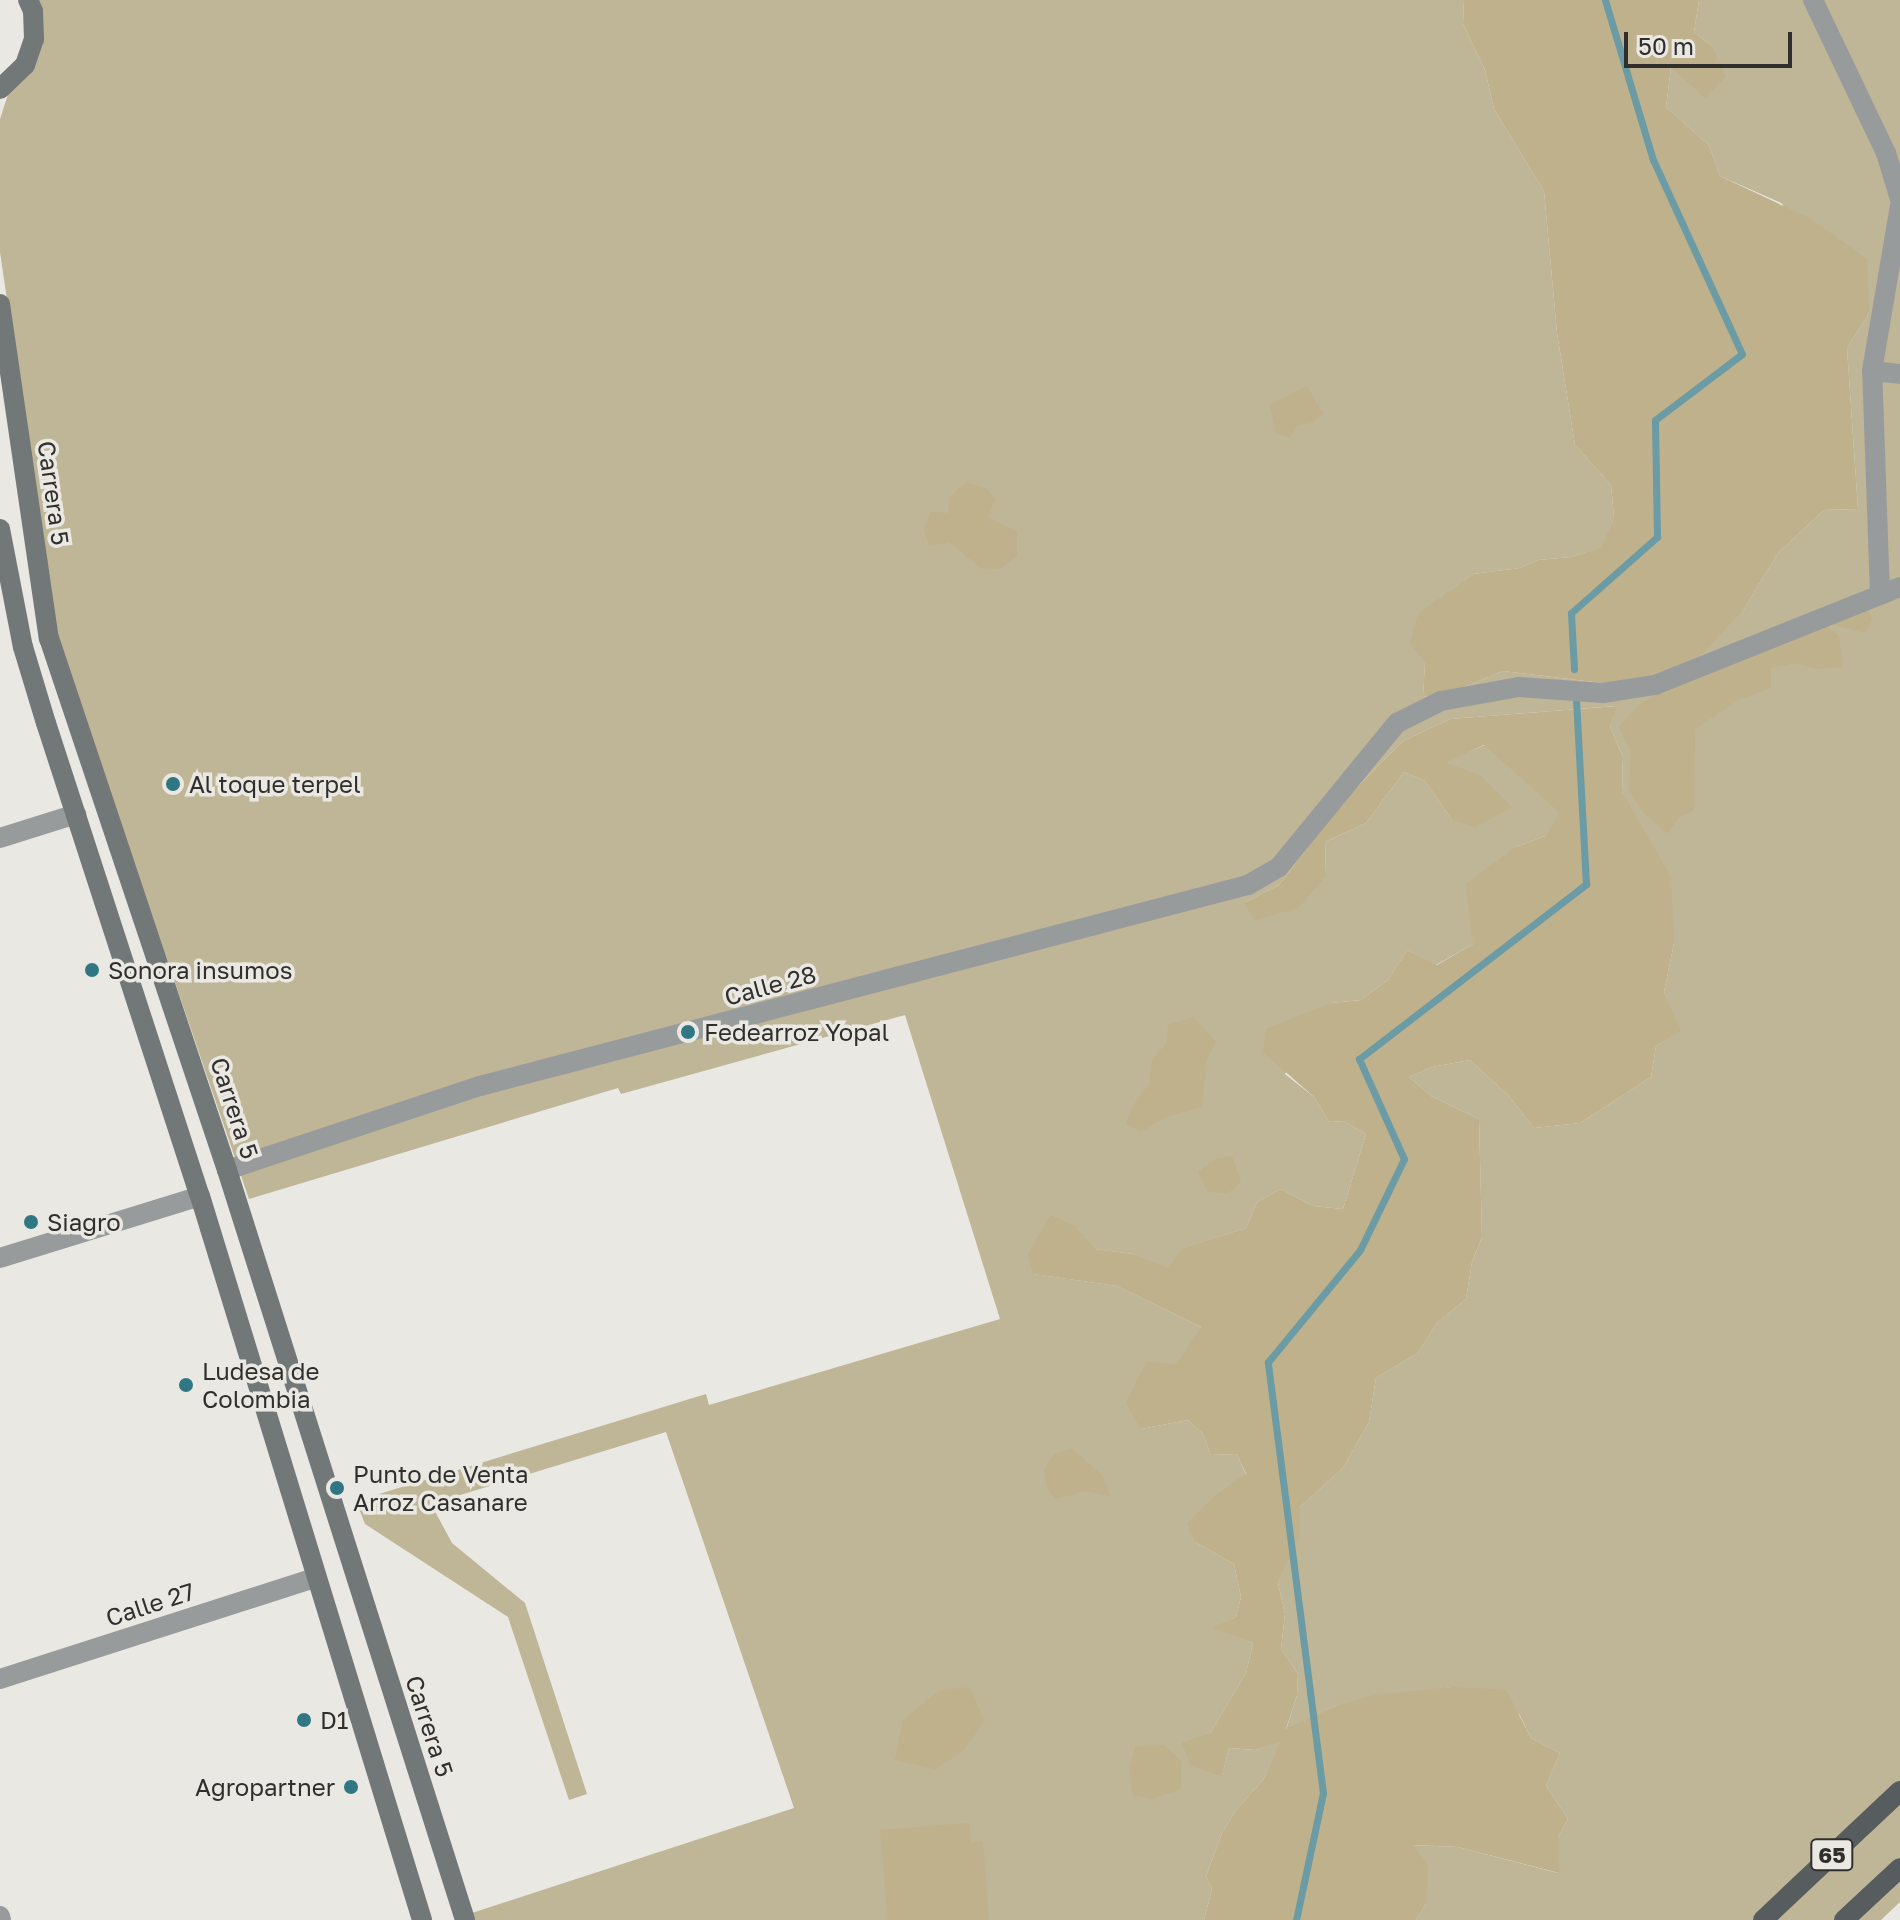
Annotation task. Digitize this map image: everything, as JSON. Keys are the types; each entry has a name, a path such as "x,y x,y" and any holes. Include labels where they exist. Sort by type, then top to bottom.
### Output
{"main road":[{"path":"2,92 25,65 34,39 31,4"},
{"name":"Carrera 5","path":"0,304 49,638 227,1170 465,1920"},
{"path":"0,529 23,647 200,1196 422,1920"},
{"name":"65","path":"1763,1920 1900,1791"},
{"name":"65","path":"1844,1920 1900,1868"}],"street":[{"path":"1813,0 1893,155 1900,199"},
{"path":"1900,206 1872,371 1880,595 1900,587"},
{"path":"1872,371 1900,374"},
{"name":"Calle 28","path":"227,1170 480,1086 1248,885 1279,867 1397,723 1441,701 1519,687 1603,693 1655,685 1880,595"},
{"path":"0,838 76,814"},
{"path":"0,1258 200,1196"},
{"name":"Calle 27","path":"0,1679 315,1578"}],"shaded area":[{"path":"39,0 1464,0 1463,24 1485,70 1494,109 1544,191 1557,333 1575,445 1611,485 1614,517 1603,547 1571,557 1538,560 1520,568 1473,574 1449,592 1425,662 1423,697 1452,692 1503,671 1602,683 1744,609 1778,553 1824,510 1858,509 1847,348 1869,313 1781,203 1720,176 1709,145 1666,107 1671,67 1712,46 1694,32 1699,0 1900,0 1900,1902 1881,1920 1416,1920 1426,1904 1412,1845 1458,1847 1558,1873 1558,1837 1568,1819 1546,1786 1560,1753 1531,1738 1519,1714 1451,1687 1333,1707 1286,1730 1297,1695 1298,1674 1281,1649 1285,1614 1278,1583 1299,1535 1300,1507 1343,1468 1369,1422 1376,1378 1418,1353 1437,1323 1466,1299 1472,1262 1482,1237 1479,1119 1431,1096 1409,1077 1432,1067 1470,1060 1509,1096 1534,1128 1580,1123 1651,1077 1656,1046 1680,1031 1664,992 1674,943 1622,792 1623,757 1610,727 1616,706 1450,719 1403,741 1342,802 1279,885 1244,903 1326,876 1325,842 1366,823 1404,772 1425,781 1452,820 1444,762 1485,745 1561,813 1545,836 1516,847 1473,944 1436,965 1407,950 1388,980 1361,1000 1331,1003 1285,1074 1314,1097 1329,1122 1344,1121 1366,1134 1343,1209 1313,1206 1281,1189 1257,1202 1246,1228 1184,1248 1168,1269 1134,1254 1094,1249 1077,1227 1034,1274 1117,1286 1201,1327 1141,1429 1188,1420 1203,1434 1211,1455 1237,1454 1246,1475 1220,1491 1195,1542 1234,1564 1241,1597 1236,1617 1213,1628 1253,1643 1246,1673 1211,1732 1183,1744 1222,1775 1229,1748 1255,1750 1281,1741 1263,1780 1236,1810 1222,1833 1206,1876 1212,1889 1204,1920 474,1920 472,1913 794,1808 666,1432 431,1504 452,1543 525,1603 587,1794 569,1800 508,1617 365,1524 356,1501 706,1394 709,1405 1000,1319 905,1015 621,1094 618,1088 249,1199 56,634 0,252 0,119"},
{"path":"1464,0 1699,0 1694,32 1712,46 1726,77 1705,98 1671,67 1666,107 1709,145 1720,176 1811,219 1867,259 1869,313 1847,348 1858,509 1824,510 1778,553 1744,609 1700,656 1651,676 1602,683 1503,671 1452,692 1423,697 1425,662 1410,643 1418,614 1473,574 1520,568 1538,560 1571,557 1602,547 1614,517 1611,485 1575,445 1557,333 1544,191 1494,109 1485,70 1463,24"},
{"path":"1307,386 1323,414 1311,423 1297,425 1290,437 1276,434 1270,405"},
{"path":"966,482 986,488 995,499 988,518 1017,531 1017,556 999,569 981,568 949,542 929,546 924,530 931,512 948,513 950,497"},
{"path":"1863,598 1872,619 1866,633 1822,622 1839,636 1843,667 1817,669 1794,663 1771,668 1771,688 1740,699 1695,729 1694,810 1679,817 1667,834 1643,812 1629,791 1631,752 1619,727 1636,707 1740,642 1783,623"},
{"path":"1617,706 1610,727 1623,757 1622,792 1671,877 1674,943 1664,992 1681,1031 1656,1046 1651,1077 1580,1123 1534,1128 1509,1096 1470,1060 1432,1067 1409,1077 1431,1096 1479,1119 1482,1237 1472,1262 1466,1299 1437,1323 1418,1353 1376,1378 1369,1422 1343,1468 1300,1507 1300,1535 1278,1583 1285,1614 1281,1649 1298,1674 1297,1695 1286,1729 1333,1707 1375,1695 1451,1687 1506,1690 1531,1738 1560,1753 1546,1786 1568,1819 1558,1837 1559,1873 1458,1847 1413,1845 1428,1866 1426,1904 1416,1920 1204,1920 1212,1889 1206,1876 1222,1833 1236,1810 1263,1780 1280,1742 1255,1750 1229,1748 1222,1776 1191,1766 1182,1743 1211,1732 1246,1673 1253,1643 1211,1628 1236,1617 1241,1597 1234,1564 1195,1542 1187,1523 1220,1491 1246,1474 1237,1454 1211,1455 1203,1434 1188,1420 1141,1429 1126,1403 1146,1362 1177,1364 1201,1327 1117,1286 1033,1274 1028,1253 1051,1215 1077,1227 1095,1249 1134,1254 1168,1268 1183,1248 1246,1228 1257,1202 1281,1189 1313,1206 1343,1209 1366,1134 1344,1121 1329,1122 1314,1097 1263,1052 1266,1029 1331,1003 1361,1000 1388,980 1407,950 1437,965 1473,944 1466,884 1516,847 1545,836 1560,813 1484,745 1445,763 1480,775 1512,807 1475,827 1452,820 1425,781 1404,772 1366,823 1325,842 1326,876 1298,908 1255,920 1244,903 1279,885 1342,802 1403,741 1450,719"},
{"path":"1194,1017 1216,1042 1206,1061 1202,1107 1165,1117 1141,1132 1126,1124 1132,1107 1149,1084 1152,1061 1167,1042 1168,1025"},
{"path":"1232,1156 1241,1182 1228,1193 1208,1192 1198,1172 1215,1159"},
{"path":"1072,1449 1102,1475 1110,1496 1085,1491 1056,1499 1048,1490 1044,1470 1054,1454"},
{"path":"970,1687 984,1722 962,1752 935,1769 895,1760 903,1720 939,1691"},
{"path":"1164,1745 1181,1761 1181,1789 1152,1799 1133,1795 1129,1771 1135,1747"},
{"path":"969,1823 971,1843 983,1842 989,1920 888,1920 880,1830"}],"waterway":[{"path":"1574,669 1571,613 1657,537 1655,420 1742,354 1653,160 1605,0"},
{"path":"1296,1920 1323,1793 1268,1362 1360,1250 1404,1159 1359,1059 1586,884 1576,699"}],"place":[{"name":"Al toque terpel","path":"173,784"},
{"name":"Sonora insumos","path":"92,970"},
{"name":"Fedearroz Yopal","path":"688,1032"},
{"name":"Siagro","path":"31,1222"},
{"name":"Ludesa de Colombia","path":"186,1385"},
{"name":"Punto de Venta Arroz Casanare","path":"337,1488"},
{"name":"D1","path":"304,1720"},
{"name":"Agropartner","path":"351,1787"}]}
